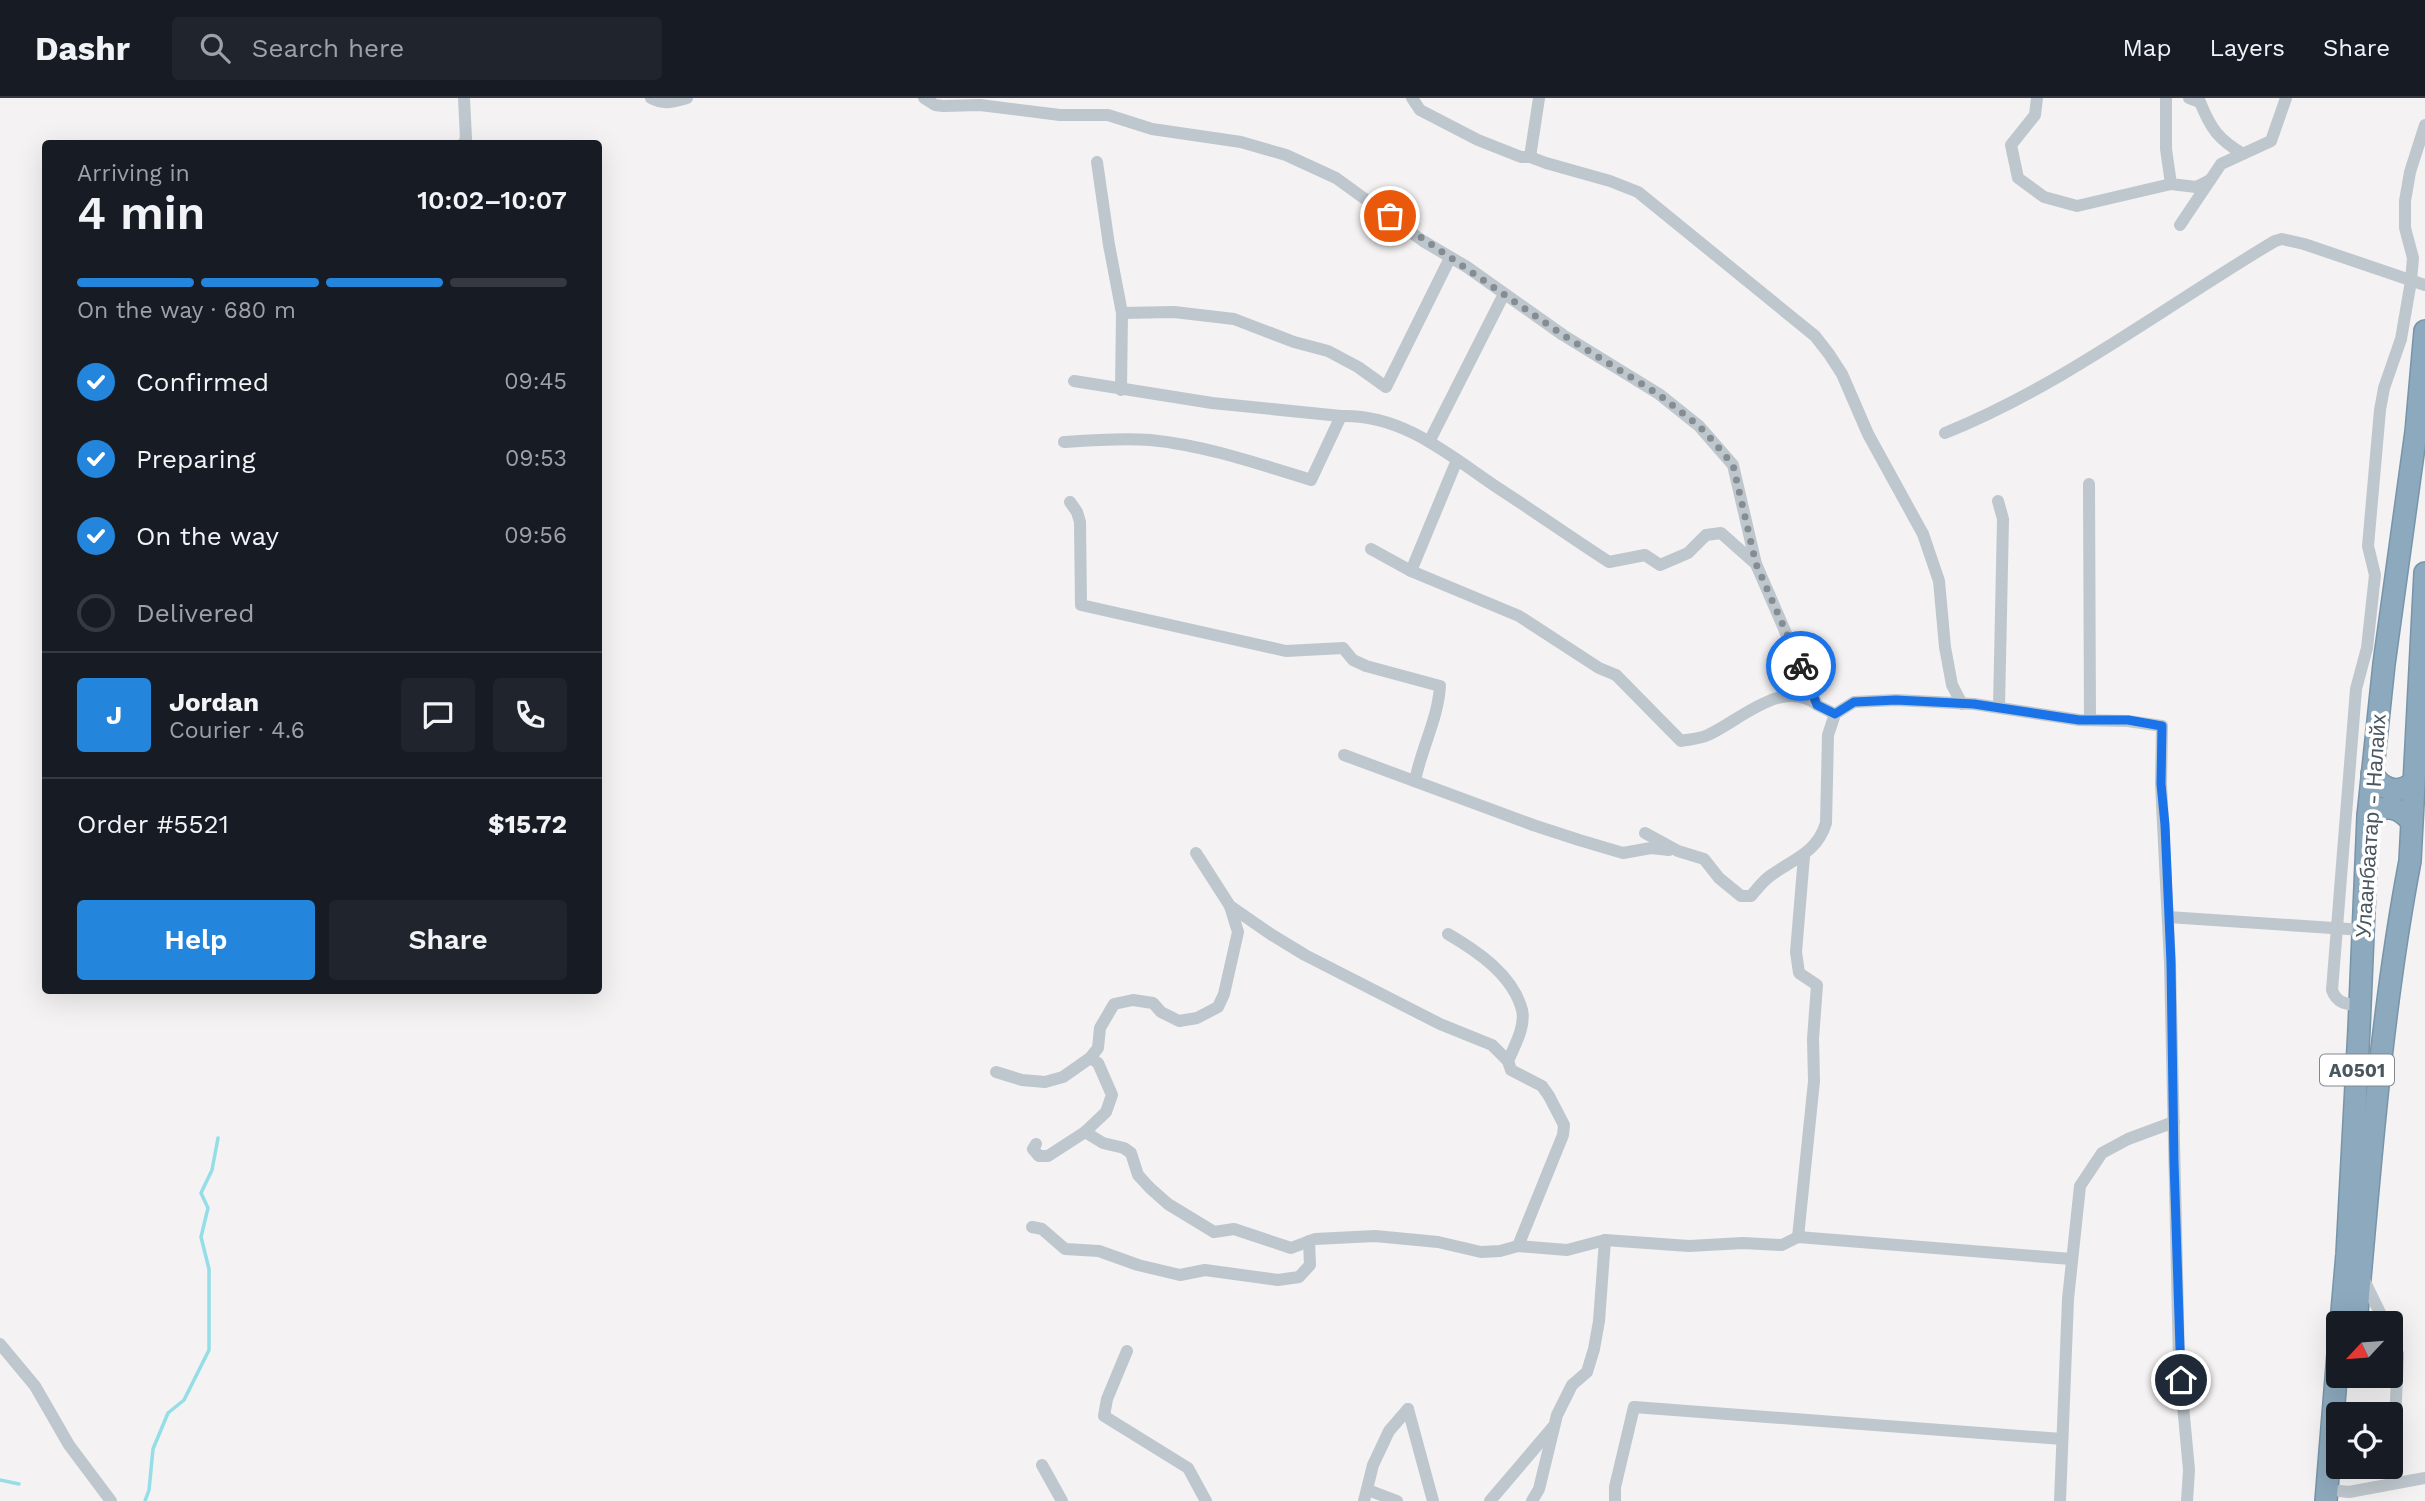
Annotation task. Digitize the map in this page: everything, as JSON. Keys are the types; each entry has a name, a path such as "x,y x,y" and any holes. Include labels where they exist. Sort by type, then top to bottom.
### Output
{"highway":[{"name":"Улаанбаатар - Налайх","path":"2342,1311 2368,816 2416,432 2425,331"},
{"name":"Улаанбаатар - Налайх","path":"2357,1311 2387,1013 2401,906 2417,862 2411,821 2425,573"},
{"path":"2372,774 2379,784 2386,788 2407,788 2413,783"},
{"path":"2368,816 2383,807 2390,807 2405,814 2411,821"},
{"path":"2335,1498 2337,1388"},
{"path":"2335,1498 2339,1479"}],"street":[{"path":"464,98 465,140"},
{"path":"651,98 661,103 687,98"},
{"path":"924,98 935,105 943,106 980,105 1060,115 1108,115 1152,129 1241,142 1286,155 1336,178 1563,335 1658,394 1699,426 1733,465 1756,564 1817,705"},
{"path":"1412,98 1420,110 1478,140 1521,157 1530,157 1638,192 1815,336 1842,374 1868,434 1923,534 1939,581 1945,647 1952,685 1962,704"},
{"path":"1530,157 1539,98"},
{"path":"2037,98 2035,115 2011,145 2018,178 2045,197 2077,206 2171,184 2196,187 2210,180"},
{"path":"2166,98 2166,149 2171,184"},
{"path":"2189,98 2200,102 2209,125 2222,141 2243,154"},
{"path":"2180,225 2221,164 2271,141 2286,98"},
{"path":"2360,1006 2341,1003 2332,990 2336,928 2356,689 2367,648 2375,575 2368,545 2380,410 2384,388 2401,339 2411,281 2413,257 2404,229 2405,201 2410,172 2425,125"},
{"path":"1097,162 1122,313 1121,390"},
{"path":"1945,433 1979,420 2045,383 2275,241 2282,239 2304,244 2425,285"},
{"path":"1122,313 1174,312 1234,319 1294,342 1328,351 1358,367 1386,387 1450,258"},
{"path":"1430,440 1504,294"},
{"path":"1074,381 1212,403 1341,416 1360,415 1430,440 1609,562 1646,555 1661,565 1688,553 1706,535 1720,533 1756,564"},
{"path":"1064,442 1112,438 1152,440 1222,454 1311,480 1341,416"},
{"path":"1411,571 1457,460"},
{"path":"2089,484 2091,720"},
{"path":"1997,501 2003,519 1999,706"},
{"path":"1070,502 1080,522 1081,605 1286,652 1343,648 1353,660 1366,666 1440,687 1439,700 1419,760 1415,781"},
{"path":"1371,549 1411,571 1519,616 1599,668 1616,676 1681,741 1704,737 1780,696 1805,695 1835,714"},
{"path":"1344,755 1533,825 1623,853 1651,848 1678,851 1704,859 1719,878 1741,896 1751,896 1769,877 1804,856 1822,835 1826,823 1828,735 1835,714 1854,702 1999,706 2079,720 2128,720 2162,726 2161,784 2168,917 2179,1362 2189,1470 2187,1501"},
{"path":"1645,833 1678,851"},
{"path":"996,1072 1022,1080 1045,1082 1063,1077 1090,1058 1098,1048 1100,1028 1114,1004 1133,1000 1153,1003 1161,1012 1179,1021 1197,1018 1218,1007 1224,994 1238,932 1230,906 1196,853"},
{"path":"1798,1237 1814,1080 1813,1039 1818,997 1817,985 1799,973 1796,952 1804,856"},
{"path":"1230,906 1305,955 1440,1024 1492,1045 1508,1061 1511,1070 1542,1086 1564,1125 1563,1135 1518,1246"},
{"path":"2168,917 2363,930"},
{"path":"1448,934 1478,951 1509,983 1518,1002 1522,1011 1520,1032 1508,1061"},
{"path":"1036,1144 1033,1149 1039,1156 1048,1156 1085,1132 1106,1112 1112,1096 1098,1063 1090,1058"},
{"path":"2060,1501 2071,1259 2080,1186 2102,1153 2127,1139 2174,1122"},
{"path":"1085,1132 1103,1143 1124,1148 1131,1153 1138,1175 1150,1188 1168,1204 1214,1232 1234,1230 1291,1248 1309,1241 1375,1236 1438,1242 1480,1252 1500,1251 1518,1246 1567,1250 1605,1240 1689,1246 1743,1243 1782,1245 1798,1237 2071,1259"},
{"path":"1032,1227 1042,1229 1065,1249 1099,1251 1138,1265 1180,1275 1205,1270 1278,1280 1299,1276 1310,1265 1309,1241"},
{"path":"1532,1501 1539,1489 1555,1426 1572,1385 1587,1372 1594,1349 1599,1321 1605,1240"},
{"path":"2360,1274 2380,1311"},
{"path":"0,1344 35,1386 69,1446 111,1501"},
{"path":"1127,1351 1107,1399 1104,1416 1188,1468 1206,1501"},
{"path":"1615,1501 1615,1487 1634,1407 2062,1439"},
{"path":"1397,1501 1366,1496 1373,1465 1389,1431 1408,1409 1433,1501"},
{"path":"1490,1501 1555,1426"},
{"path":"1042,1465 1062,1501"},
{"path":"2335,1498 2349,1492 2425,1478"}],"waterway":[{"path":"145,1501 149,1490 153,1449 168,1413 184,1400 209,1350 209,1269 201,1237 208,1208 201,1193 212,1170 218,1138"},
{"path":"0,1480 19,1484"}],"way so far":[{"path":"1390,216 1563,335 1658,394 1699,426 1713,441 1733,465 1756,564 1801,666"}],"route":[{"path":"1801,666 1817,705 1835,714 1854,702 1896,700 1999,706 2079,720 2128,720 2162,726 2161,784 2171,963 2173,1142 2181,1380"}]}
